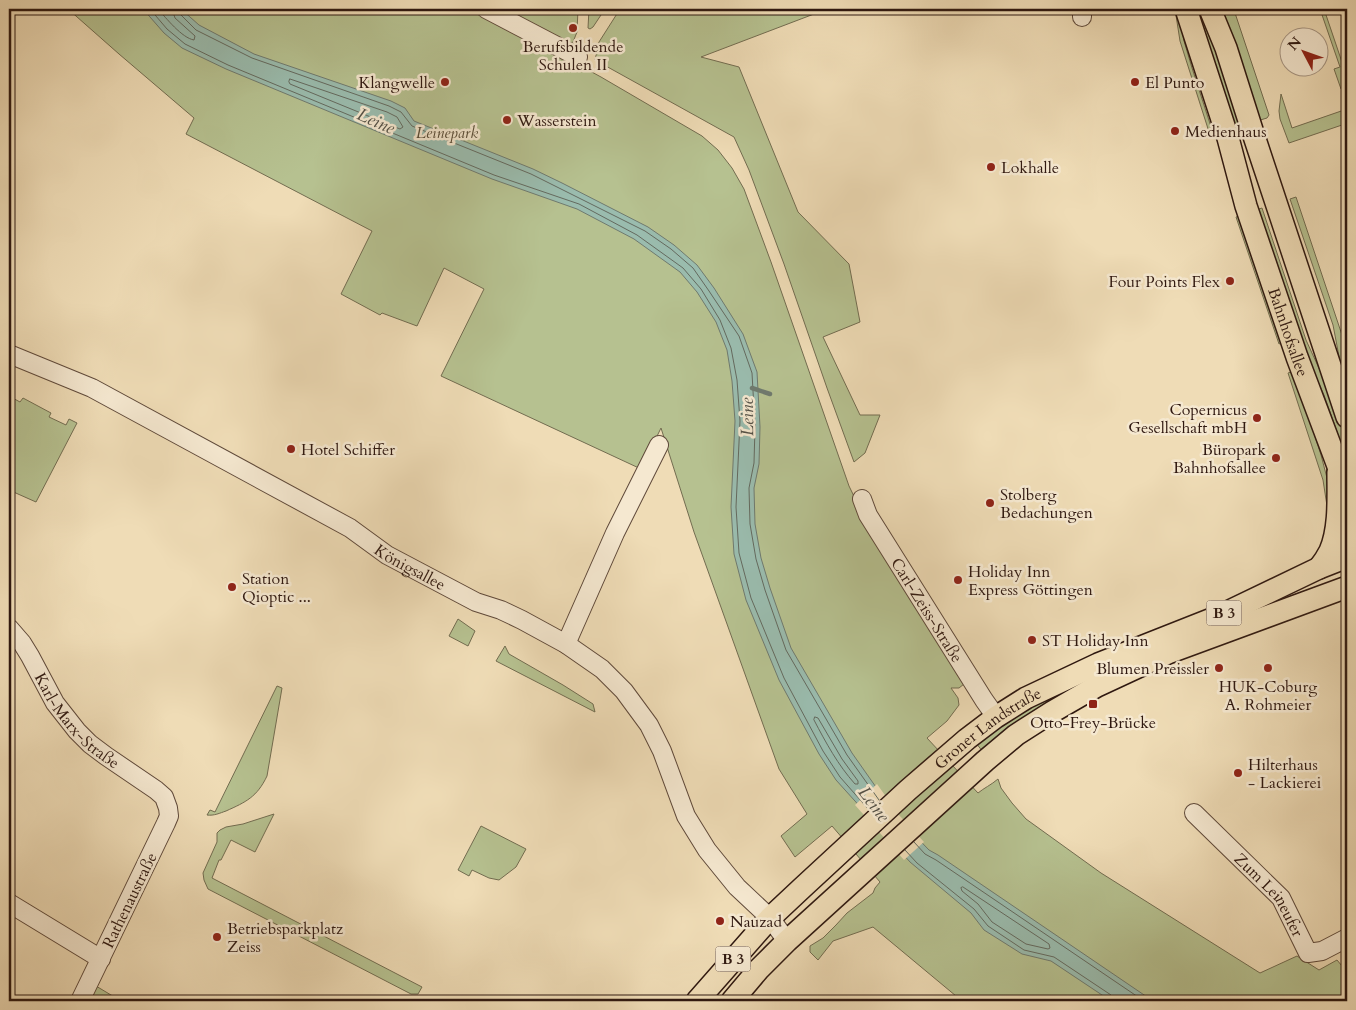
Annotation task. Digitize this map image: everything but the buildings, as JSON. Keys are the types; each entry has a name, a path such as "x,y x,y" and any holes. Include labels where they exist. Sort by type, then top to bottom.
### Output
{"main road":[{"name":"Bahnhofsallee","path":"1186,9 1225,129 1246,206 1297,357 1347,490"},
{"name":"Bahnhofsallee","path":"1210,9 1226,48 1347,417"},
{"path":"1237,170 1263,164"},
{"path":"1319,568 1330,551 1336,530 1338,469"},
{"name":"Groner Landstraße","path":"697,1001 770,918 908,790 996,717 1026,698 1098,664 1217,616 1319,568 1347,557"},
{"name":"Groner Landstraße","path":"732,1001 759,969 787,942 1016,735 1096,686 1168,653 1347,588"}],"street":[{"path":"486,9 578,57"},
{"name":"Königsallee","path":"9,354 92,388 350,528 388,555 476,602 501,610 566,644 602,669 614,680 649,725 662,751 691,826 707,850 737,887 770,918 787,942"},
{"path":"566,644 615,532 659,445"},
{"name":"Carl-Zeiss-Straße","path":"862,499 868,515 996,717"},
{"name":"Karl-Marx-Straße","path":"9,628 30,656 55,703 77,731 90,744 164,797"},
{"name":"Rathenaustraße","path":"80,1001 166,823 168,808 164,797"},
{"name":"Zum Leineufer","path":"1194,813 1281,898 1308,953 1322,951 1347,938"},
{"path":"9,903 101,959"}],"green space":[{"name":"Leinepark","path":"68,9 475,9 601,77 702,136 718,150 732,168 744,189 849,486 867,523 964,684 959,688 951,688 958,698 959,705 947,721 927,738 978,793 998,779 1001,788 1026,819 1101,873 1260,973 1297,956 1319,970 1337,960 1347,972 1347,1001 962,1001 873,927 833,941 818,960 810,952 810,946 823,938 847,913 873,893 880,882 832,826 795,857 781,836 807,814 779,769 694,532 661,428 641,469 441,376 484,289 444,268 417,326 382,313 380,315 341,294 372,231 186,134 194,118"},
{"path":"516,9 578,9 577,32 571,47 513,14"},
{"path":"589,9 605,9 590,29 588,28"},
{"path":"620,9 812,9 814,14 701,57 739,67 798,212 849,264 860,322 823,337 860,415 880,415 865,453 854,462 784,264 749,170 734,137 595,60 599,42"},
{"path":"1175,9 1179,9 1184,41 1214,136 1210,135 1180,41"},
{"path":"1192,9 1202,9 1242,126 1236,128 1208,45"},
{"path":"1221,9 1234,10 1269,115 1267,118 1257,121"},
{"path":"1320,9 1324,9 1347,77 1347,87 1341,89 1334,69 1340,67"},
{"path":"1281,94 1292,128 1347,109 1347,121 1342,125 1289,143 1280,119"},
{"path":"1296,197 1347,350 1347,392 1333,325 1290,199"},
{"path":"1262,208 1306,340 1329,390 1347,443 1347,460 1324,395 1302,346 1256,210"},
{"path":"1241,215 1284,342 1279,344 1236,217"},
{"path":"1294,371 1327,478 1329,519 1323,480 1288,373"},
{"path":"9,396 20,402 23,398 51,413 49,417 66,425 69,419 77,423 36,502 9,490"},
{"path":"458,619 475,631 468,646 449,636"},
{"path":"505,646 509,654 593,704 595,712 496,661"},
{"path":"1094,674 983,752 976,743 1004,721"},
{"path":"277,686 282,688 267,776 255,794 245,802 221,813 207,815 210,810 215,812"},
{"path":"274,814 255,852 231,840 221,860 219,860 212,878 422,987 418,994 411,994 208,889 203,873 217,842 217,833 226,827 243,824"},
{"path":"481,826 526,849 516,867 499,880 489,878 472,870 469,876 458,870"},
{"path":"96,986 121,1001 92,1001 89,999"}],"water":[{"name":"Leine","path":"143,9 181,9 199,25 254,54 391,101 405,108 414,121 533,169 648,227 674,245 697,265 743,334 757,372 760,427 759,464 754,488 755,524 761,558 770,588 791,648 852,753 897,817 929,850 1153,1001 1111,1001 1051,961 1022,954 984,930 971,913 910,862 836,780 819,754 779,680 746,600 734,554 731,507 735,421 727,350 716,322 697,292 680,272 634,239 577,209 492,179 226,69 182,48 164,33"}],"pier":[{"path":"877,784 899,815 924,842 904,860 855,805"}],"waterway":[{"name":"Leine","path":"752,388 770,394"}],"place":[{"name":"Berufsbildende Schulen II","path":"573,28"},
{"name":"Klangwelle","path":"445,82"},
{"name":"El Punto","path":"1135,82"},
{"name":"Wasserstein","path":"507,120"},
{"name":"Medienhaus","path":"1175,131"},
{"name":"Lokhalle","path":"991,167"},
{"name":"Four Points Flex","path":"1230,281"},
{"name":"Copernicus Gesellschaft mbH","path":"1257,418"},
{"name":"Hotel Schiffer","path":"291,449"},
{"name":"Büropark Bahnhofsallee","path":"1276,458"},
{"name":"Stolberg Bedachungen","path":"990,503"},
{"name":"Holiday Inn Express Göttingen","path":"958,580"},
{"name":"Station Qioptic ...","path":"232,587"},
{"name":"ST Holiday Inn","path":"1032,640"},
{"name":"Blumen Preissler","path":"1219,668"},
{"name":"HUK-Coburg A. Rohmeier","path":"1268,668"},
{"name":"Otto-Frey-Brücke","path":"1093,704"},
{"name":"Hilterhaus - Lackierei","path":"1238,773"},
{"name":"Nauzad","path":"720,921"},
{"name":"Betriebsparkplatz Zeiss","path":"217,937"}]}
